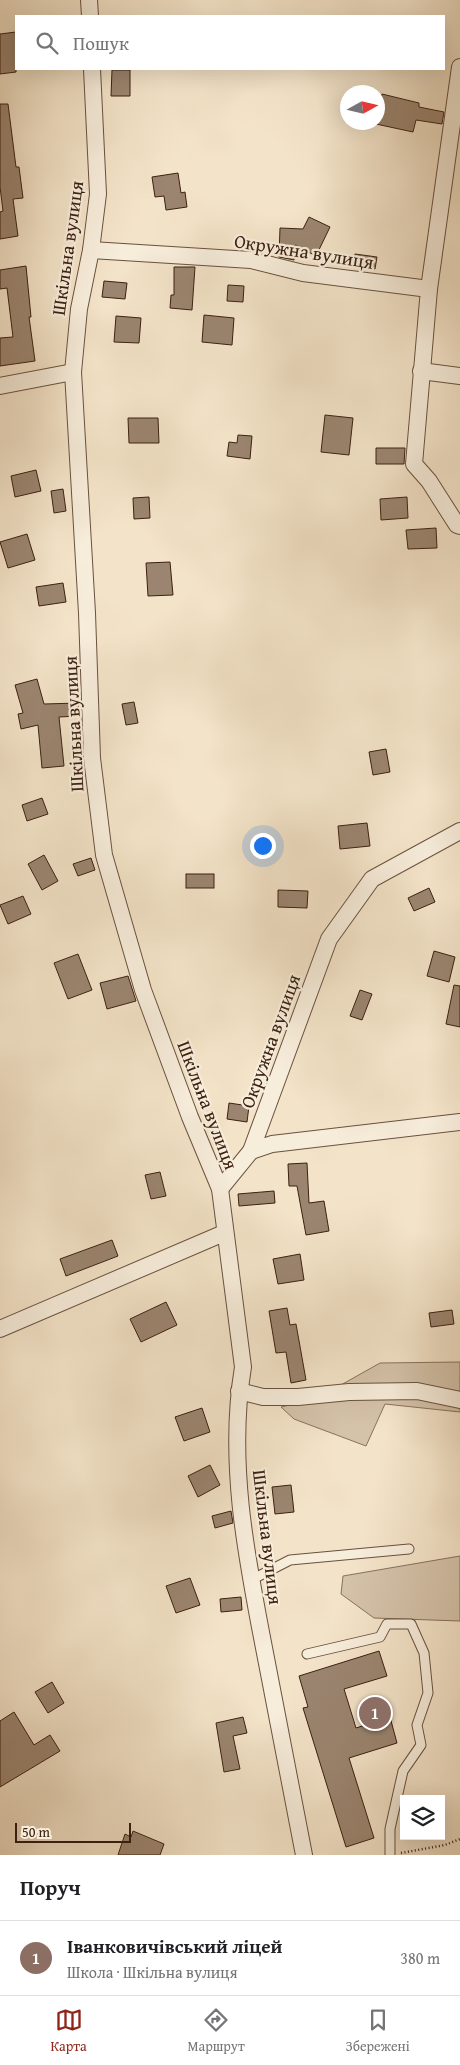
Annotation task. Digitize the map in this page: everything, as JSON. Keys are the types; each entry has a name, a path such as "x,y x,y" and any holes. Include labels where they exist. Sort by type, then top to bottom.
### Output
{"street":[{"path":"89,0 90,15"},
{"path":"460,67 429,289 414,464 429,481 460,526"},
{"name":"Шкільна вулиця","path":"92,70 98,194 91,250 79,309 74,372 88,613 92,758 104,855 143,990 190,1117 220,1190 224,1233 243,1367 239,1391 238,1489 251,1580 304,1855"},
{"name":"Окружна вулиця","path":"91,250 251,260 303,272 429,289"},
{"path":"421,371 460,376"},
{"path":"0,386 74,372"},
{"name":"Окружна вулиця","path":"220,1190 251,1151 329,939 372,879 460,831"},
{"path":"251,1151 272,1144 460,1122"},
{"path":"1,1328 224,1233"},
{"path":"239,1391 263,1397 298,1397 349,1392 417,1392 460,1400"}],"lane":[{"path":"251,1580 290,1560 409,1549"},
{"path":"307,1654 380,1637 387,1624 411,1624 424,1653 428,1693 417,1725 420,1745 403,1771 390,1829 395,1854"}],"path":[{"path":"395,1854 445,1845 460,1839"}],"shaded area":[{"path":"460,1362 460,1412 385,1404 366,1446 294,1419 281,1407 316,1399 380,1363"},
{"path":"460,1556 460,1621 374,1618 341,1594 343,1576"}],"building":[{"path":"15,32 16,72 0,74 0,34"},
{"path":"112,70 130,70 130,96 111,96"},
{"path":"385,95 419,103 419,107 444,112 442,124 416,120 413,132 385,126"},
{"path":"0,104 8,104 16,167 19,167 23,198 13,199 18,236 0,239 0,212 3,211 0,187"},
{"path":"178,173 181,193 185,192 187,207 166,210 164,196 155,197 152,177"},
{"path":"309,217 330,227 316,256 295,245 294,260 279,257 280,228 303,229"},
{"path":"355,254 377,257 375,269 353,266"},
{"path":"26,266 31,317 29,317 35,361 0,366 0,338 13,337 7,288 0,289 0,270"},
{"path":"174,267 195,267 192,310 170,308 171,295 174,295"},
{"path":"104,281 127,283 125,299 102,297"},
{"path":"228,285 244,286 243,302 227,301"},
{"path":"204,315 234,318 232,345 202,342"},
{"path":"116,316 141,318 139,343 114,342"},
{"path":"325,415 353,418 349,455 321,452"},
{"path":"128,418 158,418 159,443 129,443"},
{"path":"238,435 252,436 250,459 227,456 229,442 237,443"},
{"path":"376,448 405,448 404,464 376,464"},
{"path":"36,470 41,491 15,497 11,476"},
{"path":"63,489 66,511 54,513 51,491"},
{"path":"149,497 150,518 134,519 133,498"},
{"path":"407,497 408,518 381,520 380,499"},
{"path":"436,528 437,548 408,549 406,530"},
{"path":"27,534 35,560 8,568 0,542"},
{"path":"170,562 173,595 148,596 146,563"},
{"path":"63,583 66,602 39,606 36,587"},
{"path":"37,679 44,704 78,703 79,716 59,717 64,766 42,768 38,725 21,729 18,714 23,713 15,685"},
{"path":"134,702 138,723 126,725 122,704"},
{"path":"386,749 390,772 373,775 369,752"},
{"path":"42,798 48,814 27,821 22,805"},
{"path":"367,823 370,846 340,849 338,826"},
{"path":"44,855 58,881 42,890 28,864"},
{"path":"91,858 95,870 78,876 73,864"},
{"path":"186,874 214,874 214,888 186,888"},
{"path":"429,888 435,902 414,911 408,898"},
{"path":"278,890 308,891 307,908 278,907"},
{"path":"23,896 31,914 8,924 0,905"},
{"path":"434,951 455,957 449,982 427,976"},
{"path":"78,954 92,990 68,999 54,963"},
{"path":"128,976 136,1001 107,1009 100,983"},
{"path":"454,985 460,986 460,1027 446,1024"},
{"path":"360,990 372,994 362,1020 350,1016"},
{"path":"229,1103 249,1106 247,1122 227,1119"},
{"path":"307,1163 309,1203 324,1201 329,1231 306,1235 297,1186 289,1186 288,1164"},
{"path":"160,1172 166,1196 151,1199 145,1175"},
{"path":"274,1191 275,1203 239,1206 238,1194"},
{"path":"112,1240 118,1256 66,1276 60,1259"},
{"path":"300,1254 304,1280 278,1284 273,1259"},
{"path":"166,1302 177,1325 141,1342 130,1319"},
{"path":"287,1308 290,1325 296,1324 306,1380 291,1383 286,1352 276,1353 269,1311"},
{"path":"452,1310 454,1324 431,1327 429,1313"},
{"path":"202,1408 210,1432 184,1441 175,1417"},
{"path":"210,1465 220,1485 198,1497 188,1476"},
{"path":"291,1485 294,1512 275,1514 272,1487"},
{"path":"231,1511 233,1523 215,1528 212,1516"},
{"path":"190,1578 200,1605 176,1613 166,1586"},
{"path":"241,1597 242,1610 221,1612 220,1599"},
{"path":"379,1651 387,1676 344,1689 356,1728 390,1717 397,1743 349,1758 374,1838 346,1847 303,1708 308,1707 299,1676"},
{"path":"52,1682 64,1703 48,1713 35,1692"},
{"path":"14,1712 34,1745 50,1735 60,1751 0,1787 0,1721"},
{"path":"243,1717 247,1733 233,1736 240,1769 224,1772 216,1723"},
{"path":"133,1831 164,1844 160,1855 118,1855 125,1834 131,1837"}],"place":[{"name":"Іванковичівський ліцей","path":"375,1713"}]}
